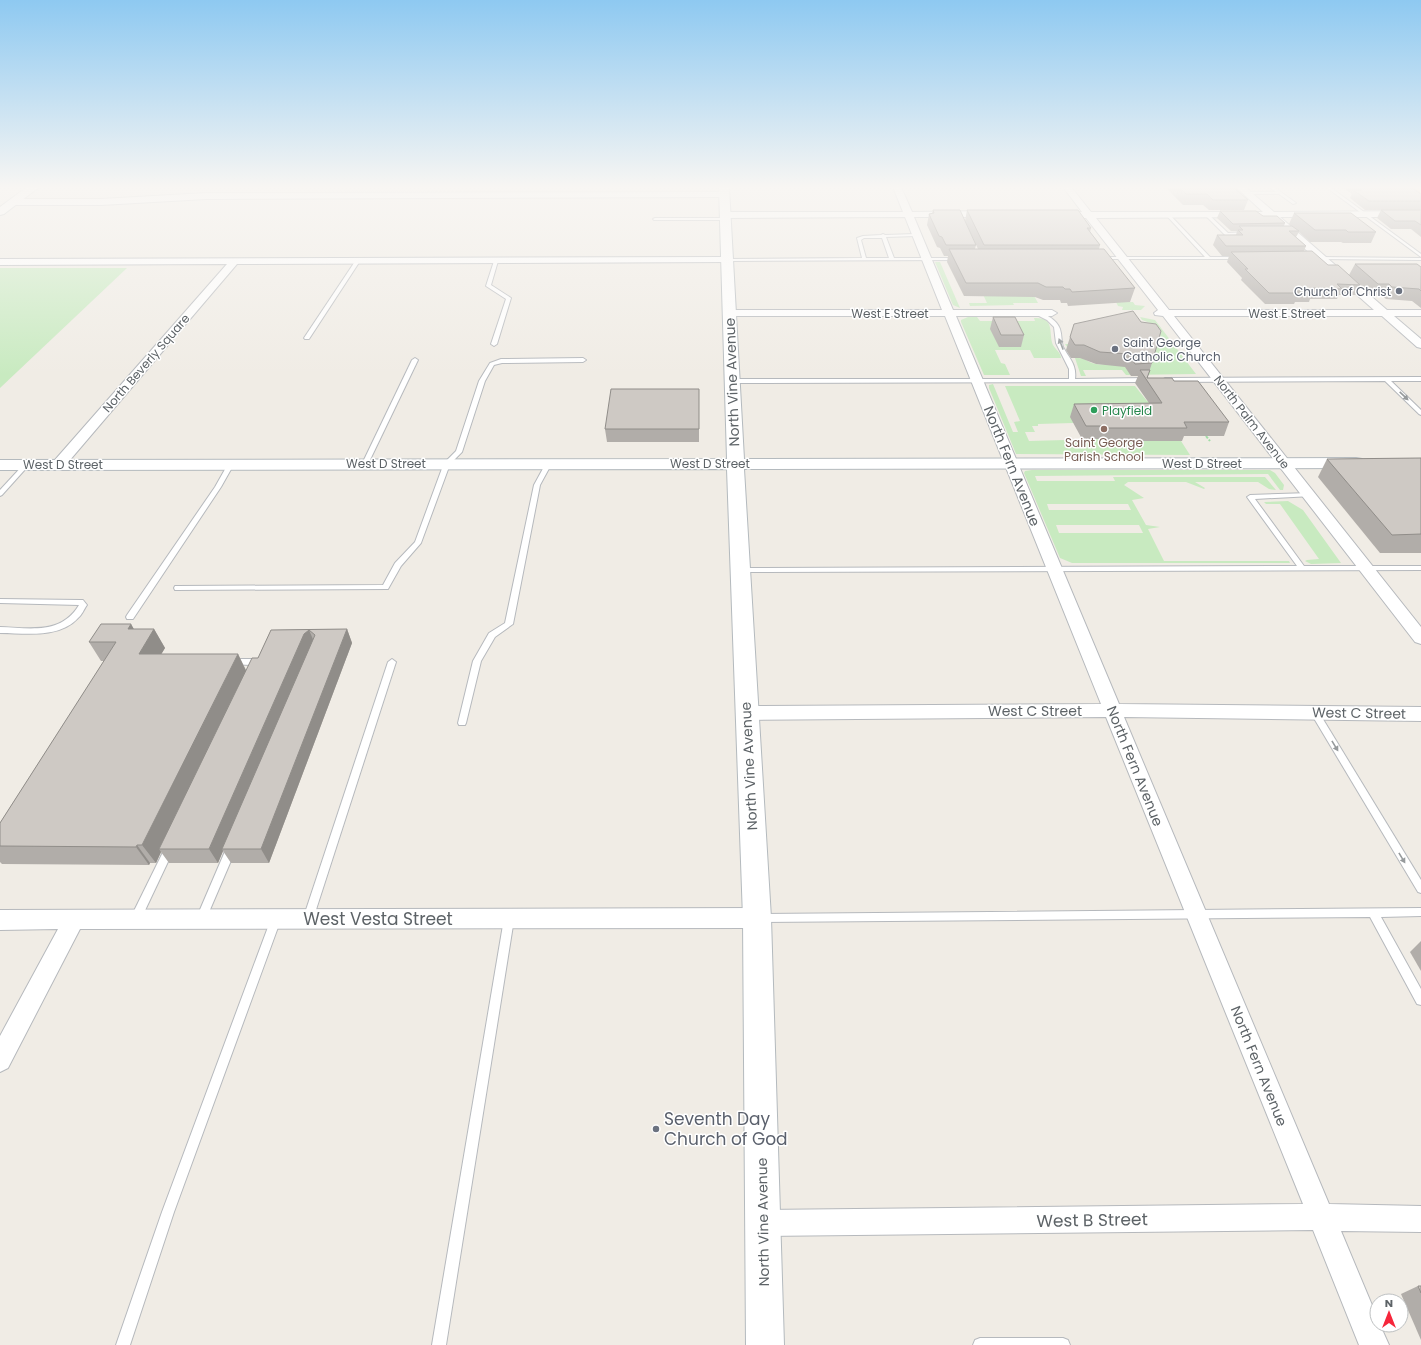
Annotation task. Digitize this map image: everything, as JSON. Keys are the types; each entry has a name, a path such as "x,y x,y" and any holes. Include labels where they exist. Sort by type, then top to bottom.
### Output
{"main road":[{"name":"North Vine Avenue","path":"727,250 746,713 757,918 765,1345"},
{"name":"West D Street","path":"0,464 1373,462"}],"street":[{"name":"North Fern Avenue","path":"922,250 1374,1345"},
{"name":"North Palm Avenue","path":"1116,250 1421,638"},
{"path":"1308,250 1421,345"},
{"path":"0,262 727,260"},
{"name":"North Beverly Square","path":"59,464 234,262"},
{"name":"West E Street","path":"729,313 1052,313"},
{"name":"West E Street","path":"1153,313 1420,314"},
{"name":"West C Street","path":"746,713 1112,710 1421,714"},
{"name":"West Vesta Street","path":"0,920 757,918"},
{"path":"0,1060 74,920"},
{"name":"West B Street","path":"762,1223 1321,1217 1421,1219"}],"lane":[{"path":"862,250 864,259"},
{"path":"889,250 892,259"},
{"path":"1200,250 1208,258"},
{"path":"1412,250 1421,257"},
{"path":"1318,258 1421,257"},
{"path":"1097,258 1246,258"},
{"path":"727,260 963,259"},
{"path":"307,338 358,261"},
{"path":"494,344 509,298 488,286 496,261"},
{"path":"1037,313 1046,317 1057,328 1060,345 1068,357 1072,368 1072,380"},
{"path":"365,464 415,360"},
{"path":"178,588 385,587 398,565 418,543 447,463 459,452 482,380 492,364 500,361 583,360"},
{"path":"1386,379 1421,413"},
{"path":"732,381 1420,380"},
{"path":"462,723 477,661 492,635 510,624 538,485 549,463"},
{"path":"0,494 27,464"},
{"path":"130,617 218,487 231,464"},
{"path":"1302,568 1250,497 1310,495"},
{"path":"740,570 1421,568"},
{"path":"0,601 80,602 83,605 73,621 58,629 0,630"},
{"path":"223,662 254,662 256,666 251,679"},
{"path":"308,919 392,662"},
{"path":"1315,713 1421,889"},
{"path":"201,920 235,839"},
{"path":"135,920 173,840"},
{"path":"1373,912 1421,1000"},
{"path":"757,918 1421,912"},
{"path":"439,1345 509,918"},
{"path":"123,1345 168,1212 276,919"},
{"path":"980,1345 1063,1345"}],"path":[{"path":"1206,436 1210,442"}],"green space":[{"path":"935,262 940,262 960,308 953,305"},
{"path":"0,268 127,268 0,388"},
{"path":"1024,277 1038,303 970,306 969,303 987,303 979,286"},
{"path":"1116,302 1133,302 1135,305 1145,306 1141,310 1122,310 1123,307 1118,306"},
{"path":"968,317 977,317 980,321 1035,321 1034,318 1046,320 1050,327 1053,345 1061,358 1034,358 1030,350 995,350 1001,363 1005,364 1010,375 984,375 961,322 961,320"},
{"path":"1140,317 1155,320 1196,374 1126,375 1122,370 1083,370 1086,376 1081,376 1075,358 1065,344 1068,344 1081,356 1092,363 1103,364 1120,359 1161,335 1157,333 1153,324 1142,320"},
{"path":"993,384 1013,432 1018,432 1014,422 1020,421 1005,386 1135,386 1147,401 1164,401 1073,423 1038,424 1038,426 1032,426 1035,432 1025,432 1029,441 1101,439 1103,441 1181,441 1190,455 1016,454 989,388 989,385"},
{"path":"1270,470 1275,473 1284,485 1283,490 1280,490 1268,474 1035,476 1037,481 1115,481 1113,477 1265,477 1276,490 1269,489 1258,482 1195,482 1205,488 1204,489 1186,482 1128,482 1124,485 1144,498 1132,500 1146,525 1160,527 1148,529 1164,561 1289,561 1290,563 1072,563 1060,558 1024,473 1025,471","holes":["1047,504 1128,504 1131,510 1049,510","1056,525 1139,525 1143,533 1059,533"]},
{"path":"1288,501 1303,510 1341,563 1311,564 1305,561 1319,559 1280,504 1266,504 1264,502"}],"building":[{"path":"949,250 1105,250 1135,288 1072,292 1070,289 1065,289 1063,287 1046,287 1038,283 966,283"},
{"path":"1312,251 1328,265 1338,265 1360,285 1337,284 1342,289 1311,288 1314,291 1296,291 1299,293 1269,293 1245,269 1248,269 1231,252"},
{"path":"1355,264 1417,264 1421,267 1421,291 1419,289 1392,287 1389,284 1378,284"},
{"path":"1133,311 1141,322 1156,324 1161,331 1152,363 1135,364 1129,354 1100,352 1084,345 1075,345 1070,337 1074,324"},
{"path":"993,317 1015,317 1024,335 1001,335"},
{"path":"1140,370 1150,370 1147,378 1172,378 1174,381 1198,381 1229,422 1184,422 1187,428 1107,428 1106,426 1086,426 1074,404 1162,403"},
{"path":"611,389 699,389 699,429 605,429"},
{"path":"1421,458 1421,534 1392,535 1327,459"},
{"path":"101,624 131,624 128,629 154,629 139,654 238,654 142,845 137,845 136,847 0,846 0,823 116,642 89,642"},
{"path":"347,629 261,849 222,849 315,635 309,630 304,634 209,849 159,849 252,658 258,658 271,630"},
{"path":"1418,1286 1421,1286 1421,1293"}],"place":[{"name":"Church of Christ","path":"1399,291"},
{"name":"Saint George Catholic Church","path":"1115,349"},
{"name":"Playfield","path":"1094,410"},
{"name":"Saint George Parish School","path":"1104,429"},
{"name":"Seventh Day Church of God","path":"656,1129"}]}
